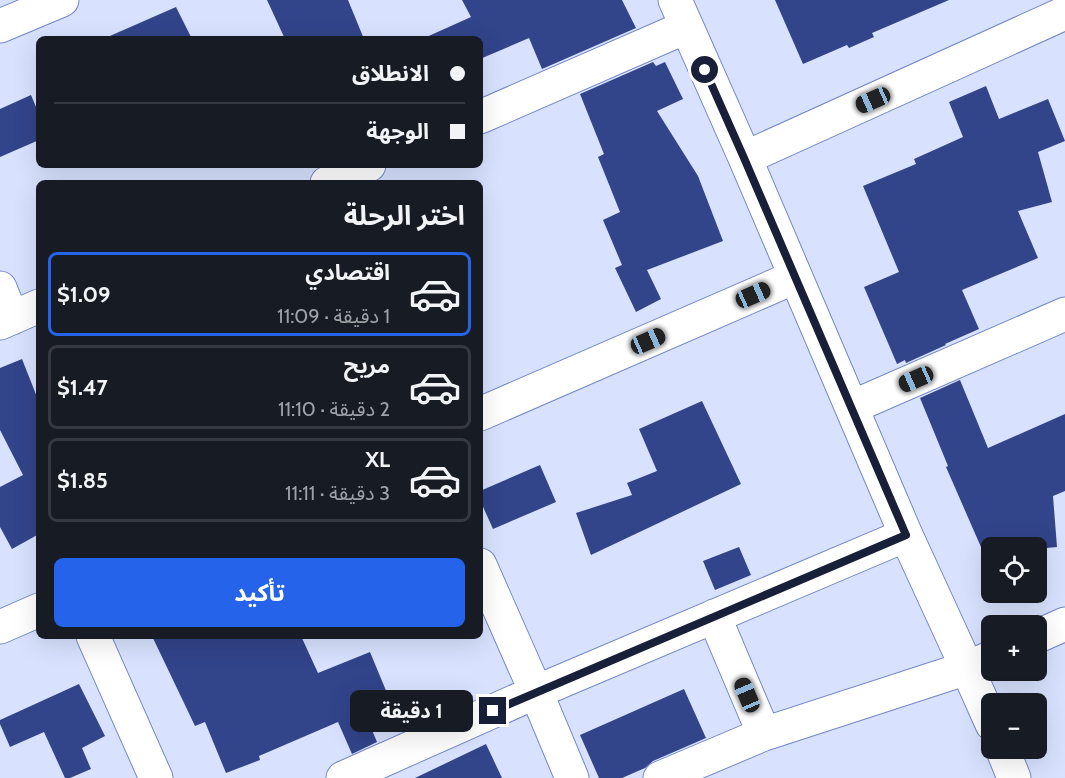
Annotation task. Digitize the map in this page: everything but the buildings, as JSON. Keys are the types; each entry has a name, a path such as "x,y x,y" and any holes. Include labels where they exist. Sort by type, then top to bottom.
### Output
{"street":[{"path":"0,26 62,0"},
{"path":"483,115 680,13 906,535 979,663 985,693"},
{"path":"744,158 1065,13"},
{"path":"334,180 362,168"},
{"path":"483,413 795,277"},
{"path":"852,407 1065,314"},
{"path":"343,778 536,692 906,535"},
{"path":"483,572 572,778"},
{"path":"0,627 36,611"},
{"path":"714,616 764,734"},
{"path":"1047,632 1065,624"},
{"path":"94,639 156,778"},
{"path":"660,778 764,734 979,663"},
{"path":"1006,759 1014,778"}],"route":[{"path":"493,711 906,535 705,70"}]}
